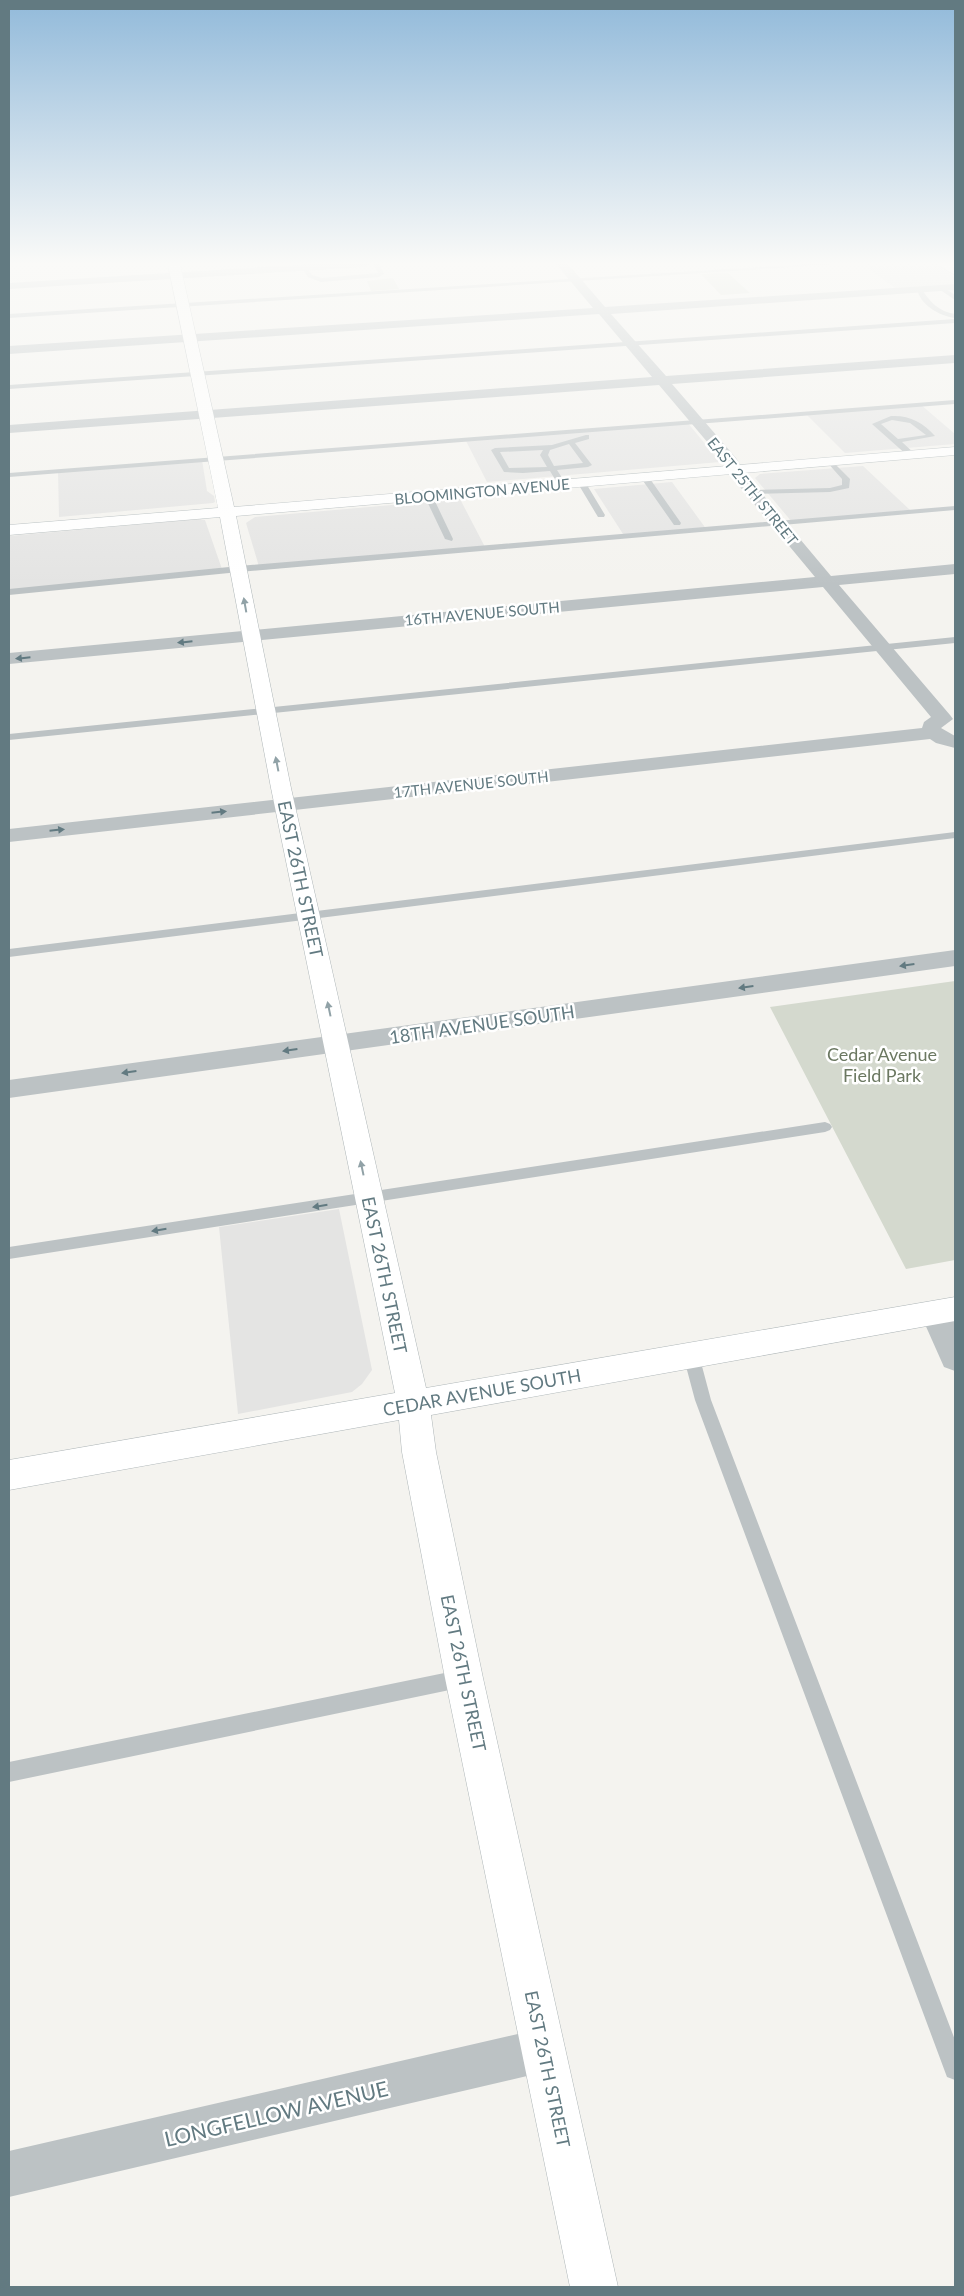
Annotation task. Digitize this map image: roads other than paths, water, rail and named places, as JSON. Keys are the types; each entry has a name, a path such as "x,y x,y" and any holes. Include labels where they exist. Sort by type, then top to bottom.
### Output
{"street":[{"name":"EAST 25TH STREET","path":"653,371 731,461 752,492 944,724"},
{"path":"9,429 793,371"},
{"name":"EAST 26TH STREET","path":"196,374 239,570 285,804 413,1404 420,1452 464,1678 594,2287"},
{"name":"BLOOMINGTON AVENUE","path":"9,530 955,451"},
{"name":"16TH AVENUE SOUTH","path":"9,659 955,569"},
{"path":"944,724 943,739 955,742"},
{"name":"17TH AVENUE SOUTH","path":"9,836 944,724"},
{"name":"18TH AVENUE SOUTH","path":"9,1089 955,958"},
{"path":"945,1311 955,1358"},
{"name":"CEDAR AVENUE SOUTH","path":"9,1475 945,1311"},
{"name":"LONGFELLOW AVENUE","path":"9,2174 544,2050"}],"lane":[{"path":"9,387 237,371"},
{"path":"9,475 699,424 955,402"},
{"path":"898,441 931,436 912,419 883,420 876,424 912,454"},
{"path":"562,484 544,455 547,449 587,436 699,424"},
{"path":"552,447 495,450 507,470 552,469 588,465 570,441"},
{"path":"752,492 830,490 846,486 846,479 830,461"},
{"path":"645,478 677,522"},
{"path":"581,482 601,515"},
{"path":"428,495 449,539"},
{"path":"9,592 239,570 955,508"},
{"path":"9,737 955,640"},
{"path":"9,953 955,835"},
{"path":"9,1253 825,1127"},
{"path":"691,1355 703,1400 955,2069"},
{"path":"9,1772 464,1678"}],"park label":[{"name":"Cedar Avenue Field Park","path":"882,1064"}]}
